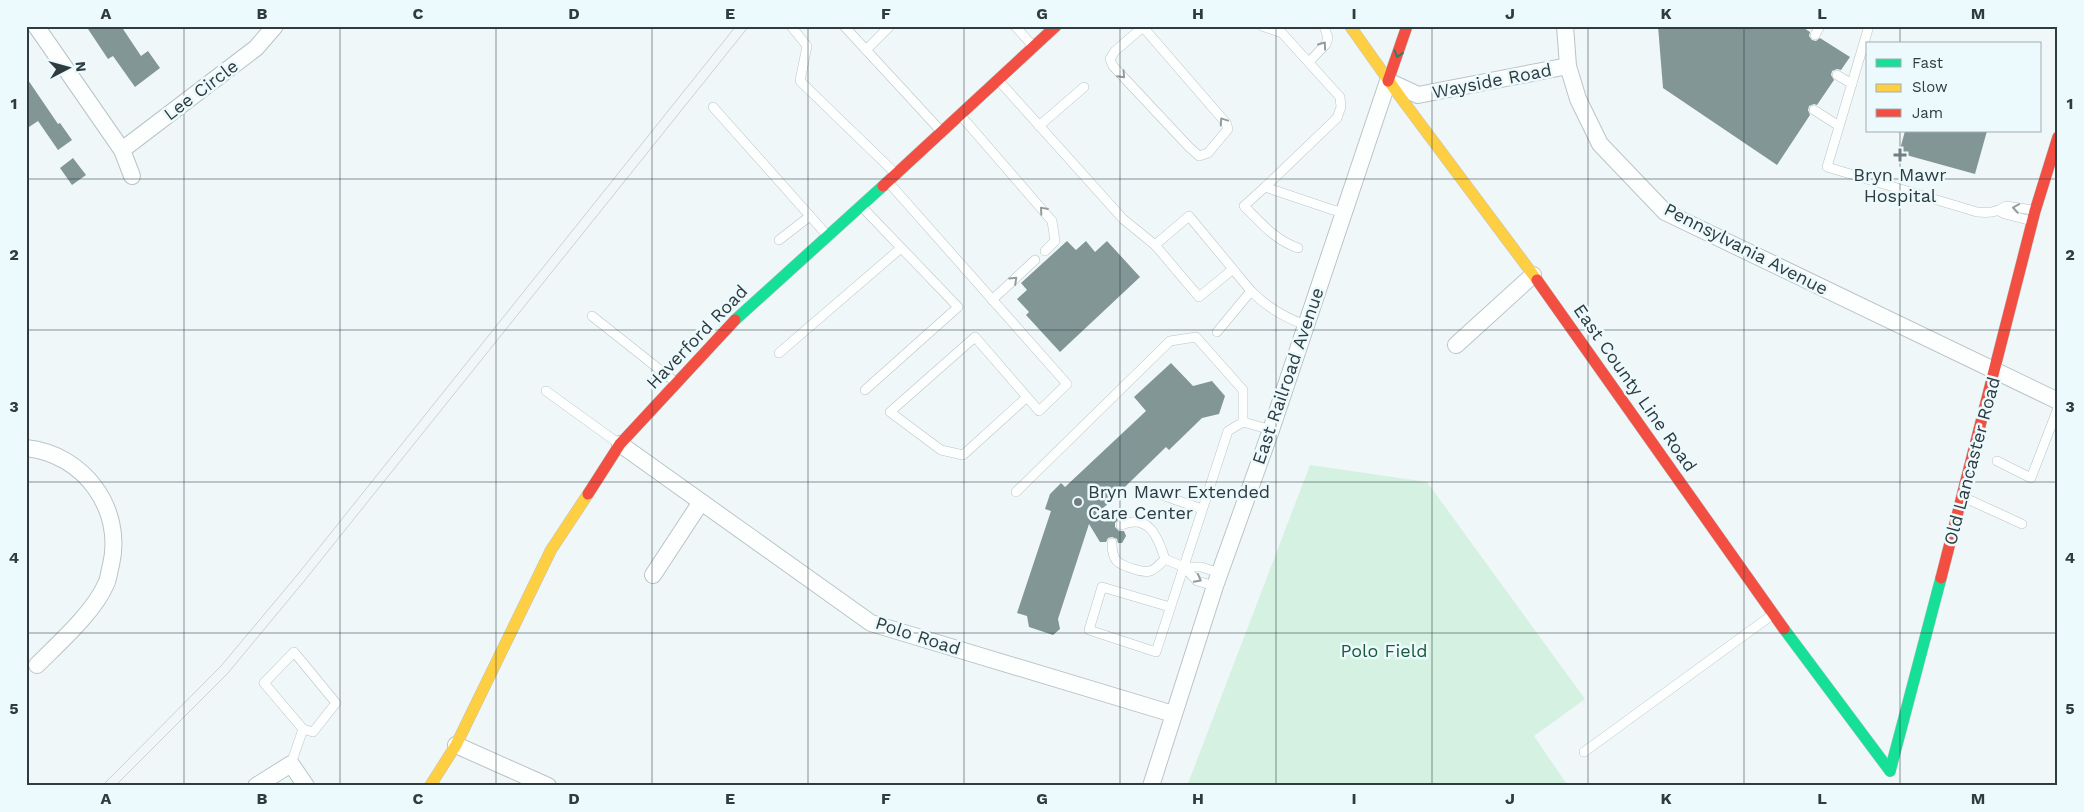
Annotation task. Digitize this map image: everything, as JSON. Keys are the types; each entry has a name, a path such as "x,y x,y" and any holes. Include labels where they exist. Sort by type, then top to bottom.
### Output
{"street":[{"path":"36,26 122,150 132,176"},
{"name":"Lee Circle","path":"122,150 256,48 275,26"},
{"name":"Haverford Road","path":"431,785 456,745 551,550 620,444 743,311 892,178 1056,26"},
{"name":"East County Line Road","path":"1350,26 1388,81 1533,275 1889,778"},
{"path":"1388,81 1407,26"},
{"name":"Pennsylvania Avenue","path":"1564,26 1568,66 1578,99 1600,144 1664,212 2058,401"},
{"name":"Wayside Road","path":"1388,81 1418,95 1568,66"},
{"name":"East Railroad Avenue","path":"1151,786 1218,580 1271,430 1388,81"},
{"name":"Old Lancaster Road","path":"1889,778 2034,216 2058,136"},
{"path":"1456,345 1533,275"},
{"name":"Polo Road","path":"620,444 872,622 1173,714"},
{"path":"26,448 40,450 75,466 98,492 107,506 113,527 113,555 106,584 88,612 38,665"},
{"path":"653,575 701,502"},
{"path":"456,745 548,786"},
{"path":"256,786 292,764 306,786"}],"lane":[{"path":"791,26 807,46 800,80 892,178 992,300 1067,384 1040,411 975,337 890,412 941,450 963,455 1027,397"},
{"path":"844,26 942,132"},
{"path":"866,50 890,26"},
{"path":"1015,26 1034,47"},
{"path":"1262,26 1277,29 1340,96 1341,107 1337,118 1244,206 1271,234 1285,243 1298,248"},
{"path":"1309,62 1326,44 1328,38 1324,26"},
{"path":"1815,35 1820,26"},
{"path":"1869,26 1827,167 1976,212 1988,213 1999,211 2004,214 2034,216"},
{"path":"1143,27 1226,123 1228,129 1208,153 1199,156 1189,147 1113,66 1110,59 1115,51 1143,27"},
{"path":"1837,75 1852,84"},
{"path":"998,80 1123,219 1155,244 1199,296 1233,269"},
{"path":"1039,126 1084,87"},
{"path":"713,107 828,236"},
{"path":"1814,110 1839,126"},
{"path":"960,115 1052,221 1056,241 1045,250"},
{"path":"1265,187 1344,212"},
{"path":"861,206 958,307 865,390"},
{"path":"780,240 810,216"},
{"path":"1155,244 1189,216 1251,291 1265,305 1294,321 1306,325"},
{"path":"779,353 901,248"},
{"path":"992,300 1035,260"},
{"path":"1217,332 1251,291"},
{"path":"592,316 676,383"},
{"path":"1016,492 1170,341 1196,337 1243,390 1243,422"},
{"path":"546,391 620,444"},
{"path":"1997,461 2031,478 2058,408"},
{"path":"1170,607 1102,587 1089,630 1156,652 1228,431 1243,422 1271,430"},
{"path":"1153,492 1202,509"},
{"path":"1963,497 2022,524"},
{"path":"1121,525 1136,522 1149,526 1158,540 1165,559 1184,567 1201,567 1218,580"},
{"path":"1112,543 1112,554 1119,564 1141,571 1151,571 1165,559"},
{"path":"1184,567 1197,581 1218,580"},
{"path":"1584,752 1773,614"},
{"path":"294,652 336,703 313,732 303,729 264,683 294,652"},
{"path":"292,764 303,729"}],"green space":[{"name":"Polo Field","path":"1310,465 1427,482 1585,699 1534,736 1568,786 1187,786"}],"building":[{"path":"86,26 121,26 141,56 148,51 160,68 135,87 113,56 108,59"},
{"path":"1658,26 1801,26 1810,32 1809,36 1812,40 1816,41 1820,38 1850,57 1841,70 1832,71 1831,75 1834,80 1817,105 1809,106 1810,115 1777,165 1663,88"},
{"path":"26,77 58,124 60,123 72,140 58,150 38,121 26,129"},
{"path":"1905,132 1987,132 1975,174 1899,153"},
{"path":"73,158 86,175 72,185 60,168"},
{"path":"1067,241 1076,250 1086,241 1095,252 1107,241 1140,277 1060,352 1026,315 1029,312 1017,299 1027,290 1021,283"},
{"name":"Bryn Mawr Extended Care Center","path":"1171,363 1193,386 1212,381 1225,396 1219,414 1202,418 1169,450 1166,447 1095,516 1116,517 1118,520 1115,523 1115,527 1119,531 1124,531 1126,536 1122,543 1118,543 1117,539 1112,537 1108,538 1106,542 1100,542 1089,524 1058,619 1060,629 1053,635 1029,627 1027,616 1017,613 1051,511 1045,509 1050,494 1061,483 1065,487 1146,411 1134,397"}],"tram line":[{"path":"102,786 221,666 298,574 736,26"},
{"path":"115,786 228,673 305,580 749,26"}],"traffic: fast":[{"path":"735,320 883,186"},
{"path":"1890,771 1941,578"},
{"path":"1784,629 1890,771"}],"traffic: slow":[{"path":"1350,26 1401,98 1537,280"},
{"path":"430,786 456,745 551,550 588,494"}],"traffic: jam":[{"path":"883,186 1056,26"},
{"path":"1388,81 1407,26"},
{"path":"1941,578 2035,211 2058,137"},
{"path":"1537,280 1784,629"},
{"path":"588,494 620,444 735,320"}],"place":[{"name":"Bryn Mawr Hospital","path":"1900,155"},
{"name":"Bryn Mawr Extended Care Center","path":"1078,502"}]}
